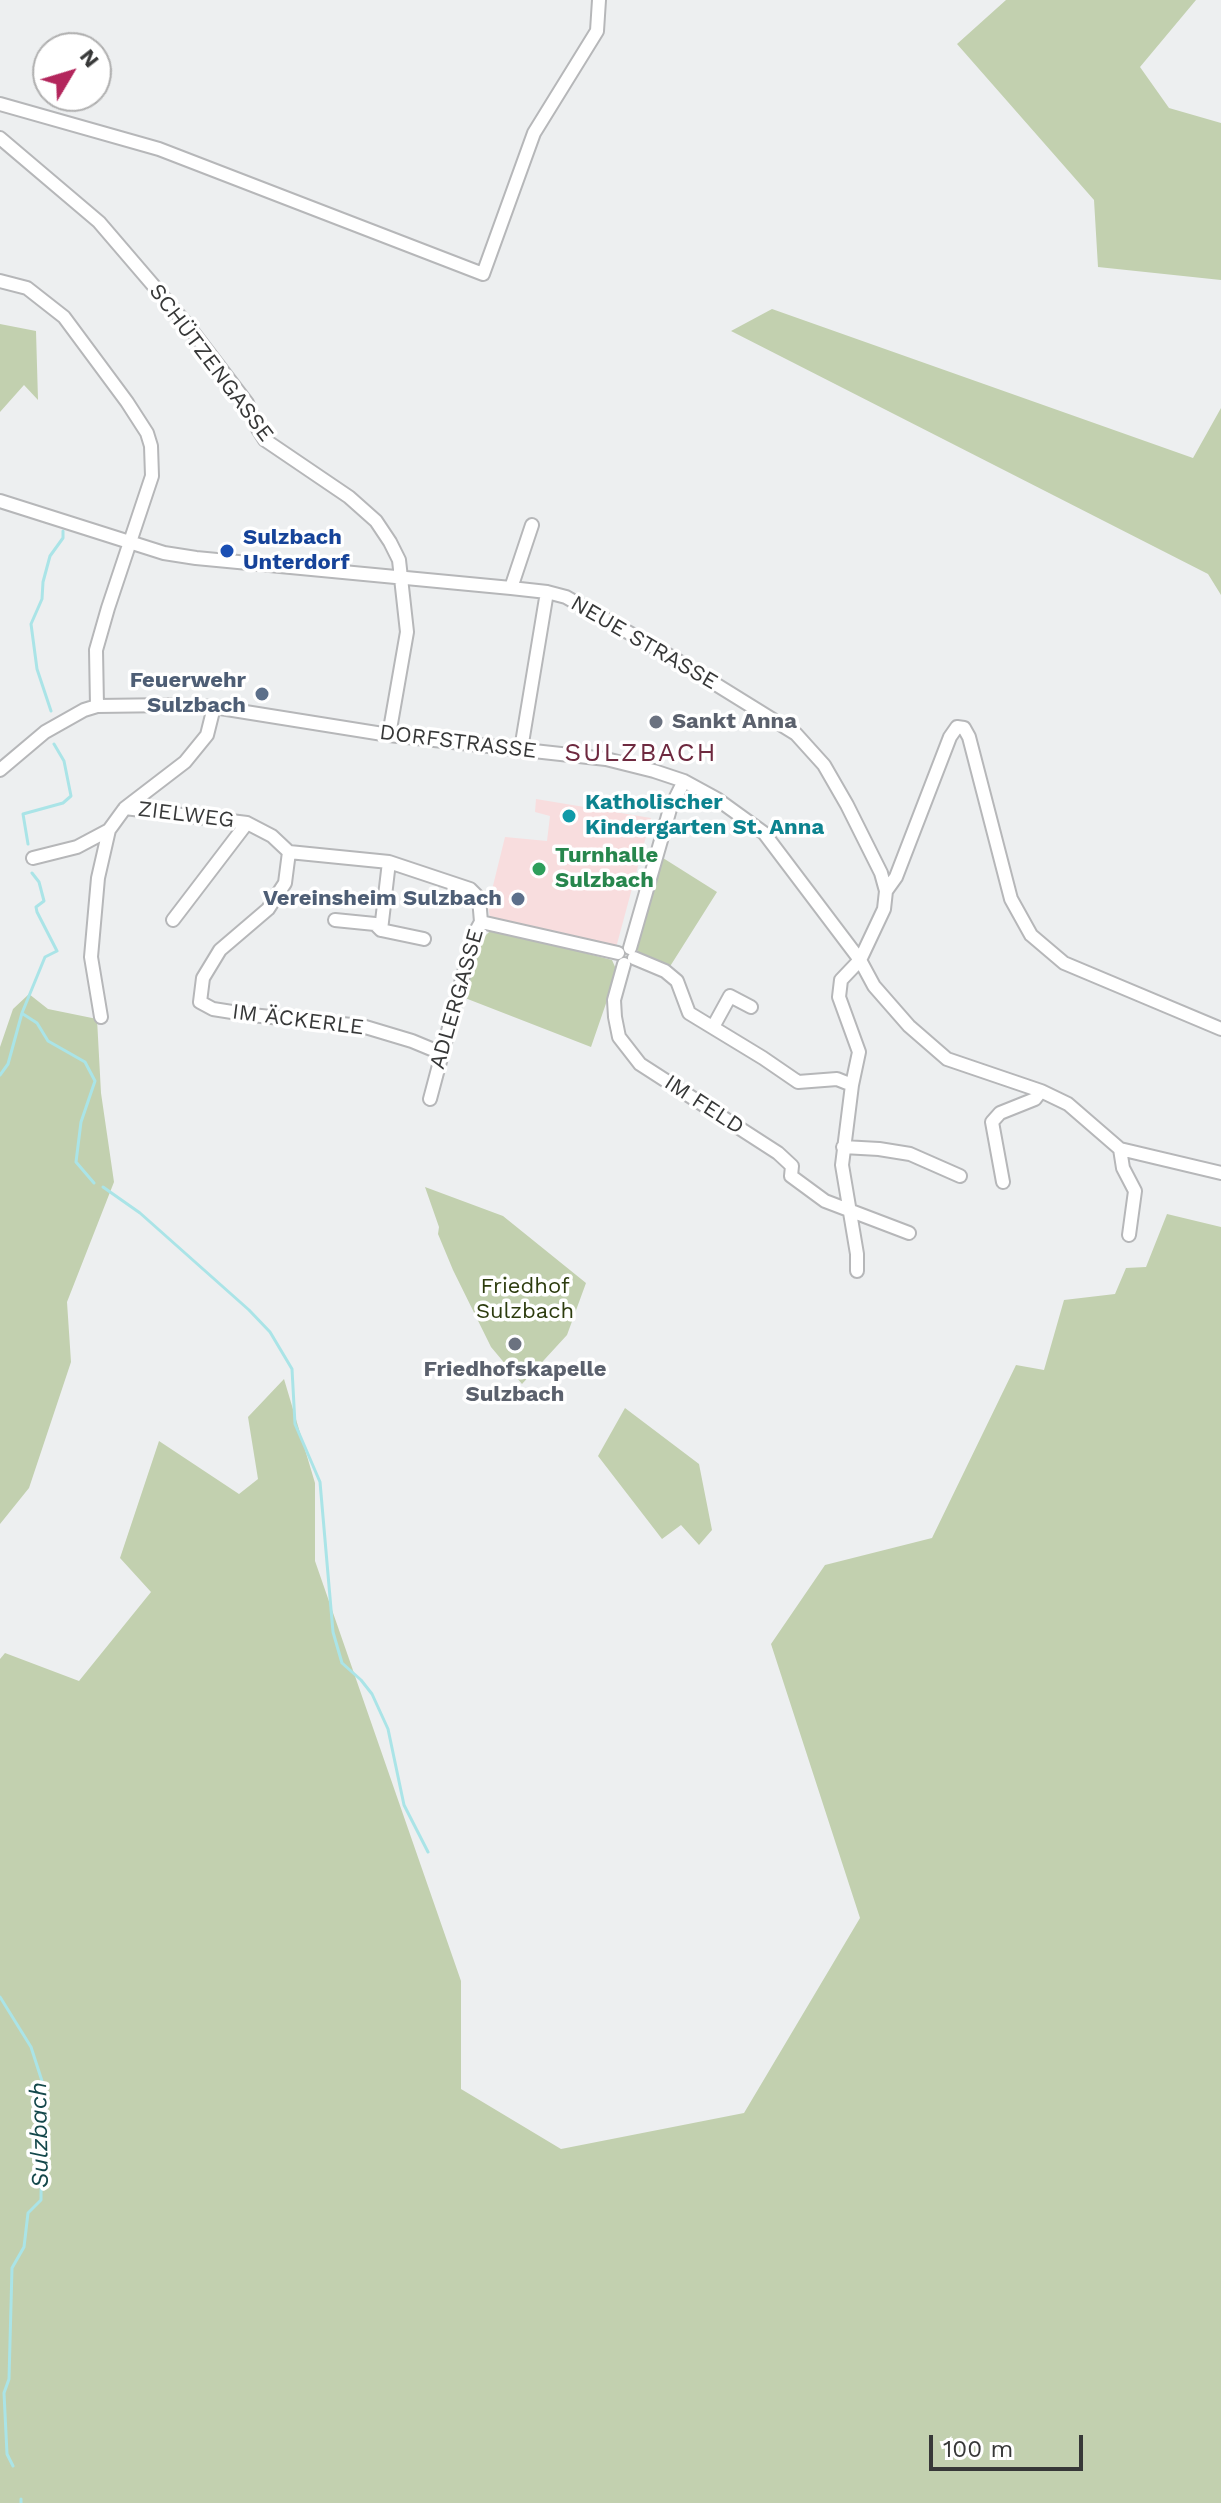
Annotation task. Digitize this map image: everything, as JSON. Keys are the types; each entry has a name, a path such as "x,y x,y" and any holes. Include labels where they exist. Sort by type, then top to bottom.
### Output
{"street":[{"path":"0,104 159,149 483,274 534,133 597,31 599,0"},
{"name":"SCHÜTZENGASSE","path":"0,138 99,222 189,327 247,403 265,440 349,497 376,521 390,542 399,560 407,632 389,735"},
{"path":"0,281 27,288 48,301 64,317 147,433 152,476 96,650 97,706"},
{"name":"NEUE STRASSE","path":"0,501 164,553 511,588 566,597 796,734 824,765 847,805 881,873 886,891"},
{"path":"511,588 532,525"},
{"path":"521,749 547,592"},
{"name":"DORFSTRASSE","path":"0,770 57,724 97,706 173,705 214,707 389,735 606,759 654,771 684,781 735,811 764,833 860,960 874,986 909,1026 947,1059 1041,1091 1068,1104 1120,1149 1219,1171"},
{"path":"101,1017 91,957 98,878 109,830 125,808 185,762 207,735 214,707"},
{"path":"857,1271 842,1165 859,1052 839,997 841,980 860,960 884,909 886,891 896,877 950,737 957,727 964,728 969,737 1011,899 1031,935 1064,963 1221,1029"},
{"name":"IM FELD","path":"684,781 670,809 614,1000 619,1037 640,1064 778,1153 792,1166 791,1176 825,1201 909,1233"},
{"name":"ZIELWEG","path":"125,808 247,823 272,836 289,852"},
{"name":"ZIELWEG","path":"173,920 247,823"},
{"path":"33,858 77,847 109,830"},
{"path":"289,852 389,862 381,930"},
{"name":"IM ÄCKERLE","path":"289,852 285,883 268,909 220,950 203,978 200,1002 213,1009 251,1015 362,1026 441,1053"},
{"name":"ADLERGASSE","path":"389,862 470,889 479,898 481,922 430,1099"},
{"path":"335,920 375,924 381,930 424,939"},
{"path":"481,922 627,956 665,971 677,981 689,1013 798,1082 837,1079 852,1085"},
{"path":"713,1027 730,996 751,1007"},
{"path":"1003,1182 992,1122 1000,1113 1035,1099 1041,1091"},
{"path":"843,1147 910,1154 960,1176"},
{"path":"1120,1149 1123,1168 1135,1191 1129,1235"}],"shaded area":[{"path":"536,799 651,818 613,950 490,917 488,906 505,837 547,841 550,816 535,812"}],"green space":[{"path":"1006,0 1196,0 1140,67 1169,108 1221,123 1221,280 1098,267 1094,200 957,44"},
{"path":"772,309 1193,458 1221,408 1221,595 1208,574 731,331"},
{"path":"0,324 36,331 38,400 24,385 0,412"},
{"path":"663,858 717,892 669,968 639,954 636,947"},
{"path":"492,929 612,960 616,969 612,986 591,1047 465,998 481,940"},
{"path":"29,994 48,1009 97,1019 101,1093 114,1182 67,1302 71,1362 29,1488 0,1524 0,1047 13,1009"},
{"name":"Friedhof Sulzbach","path":"425,1187 503,1216 586,1283 567,1335 522,1384 491,1347 453,1270 438,1234 439,1227"},
{"path":"1167,1214 1221,1227 1221,2503 0,2503 0,1659 5,1653 79,1681 151,1592 120,1558 159,1441 239,1494 258,1479 248,1417 284,1379 315,1483 315,1561 461,1981 461,2089 561,2149 744,2113 860,1918 771,1644 825,1565 932,1538 1016,1365 1044,1370 1064,1300 1115,1294 1126,1268 1146,1267"},
{"path":"625,1408 699,1464 712,1530 699,1545 681,1525 662,1539 598,1456"}],"waterway":[{"path":"51,711 37,669 31,624 42,599 50,556 63,538 63,531"},
{"path":"28,844 23,814 63,803 71,796 64,761 54,744"},
{"name":"Sulzbach","path":"0,1075 8,1064 22,1013 45,957 57,951 37,912 36,907 44,901 39,882 32,873"},
{"path":"23,1014 37,1023 48,1041 85,1062 95,1081 81,1122 76,1162 94,1183"},
{"path":"103,1187 140,1213 249,1310 270,1332 292,1369 295,1424 320,1482 333,1632 342,1663 372,1694 388,1729 404,1805 428,1852"},
{"name":"Sulzbach","path":"0,1997 31,2047 42,2081 41,2200 28,2213 24,2247 12,2268 9,2379 4,2393 7,2454 13,2466"}],"place":[{"name":"Sulzbach Unterdorf","path":"227,551"},
{"name":"Feuerwehr Sulzbach","path":"262,694"},
{"name":"Sankt Anna","path":"656,722"},
{"name":"Katholischer Kindergarten St. Anna","path":"569,816"},
{"name":"Turnhalle Sulzbach","path":"539,869"},
{"name":"Vereinsheim Sulzbach","path":"518,899"},
{"name":"Friedhofskapelle Sulzbach","path":"515,1344"}],"district":[{"name":"SULZBACH","path":"641,753"}]}
